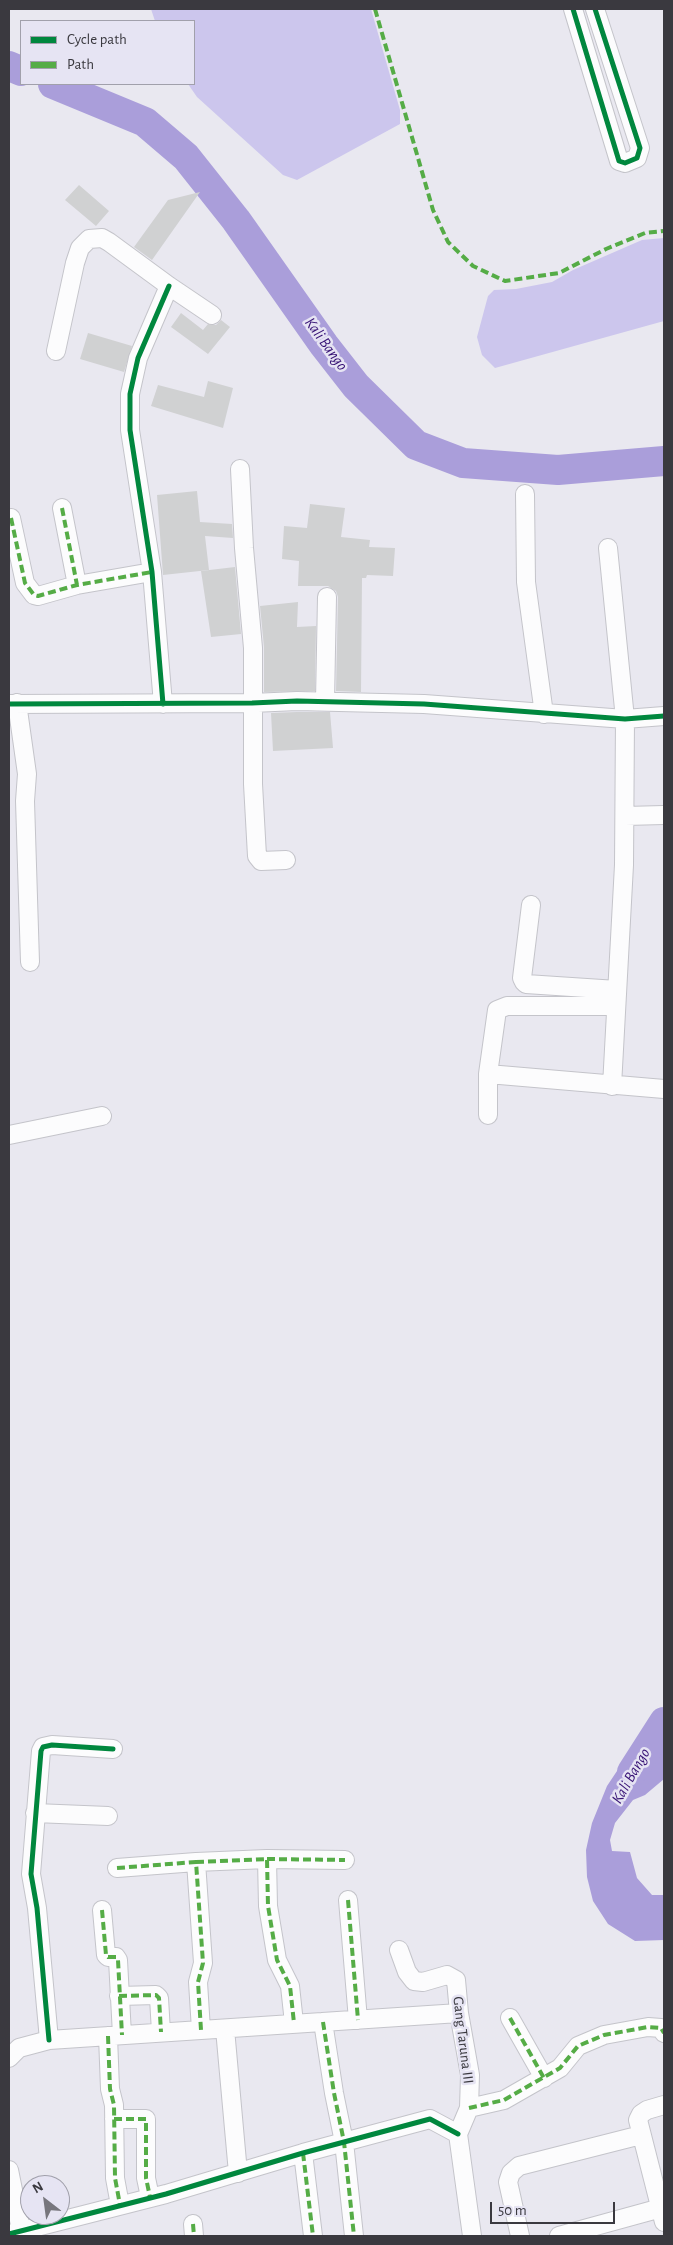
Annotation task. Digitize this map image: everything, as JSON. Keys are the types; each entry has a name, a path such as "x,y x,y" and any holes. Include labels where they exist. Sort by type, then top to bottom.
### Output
{"street":[{"path":"573,9 619,161 625,163 637,158 640,148 595,9"},
{"path":"56,351 75,263 80,248 89,239 102,238 109,242 212,315"},
{"path":"163,704 152,572 130,430 130,394 138,358 153,318 169,286"},
{"path":"240,469 244,548 253,648 252,703 256,856 261,861 286,860"},
{"path":"525,494 526,582 544,714"},
{"path":"62,508 77,585"},
{"path":"11,518 25,583 31,593 38,596 77,585 152,572"},
{"path":"608,548 625,718 625,816 612,1086"},
{"path":"325,701 327,597"},
{"path":"30,962 25,801 26,774 13,704 325,701 424,704 544,714 625,718 664,716"},
{"path":"625,816 664,815"},
{"path":"530,905 522,978 524,982 526,984 617,998"},
{"path":"488,1115 488,1074 495,1014 500,1008 617,998"},
{"path":"488,1074 664,1089"},
{"path":"9,1135 102,1116"},
{"path":"48,2040 38,1917 31,1874 35,1813 44,1747 52,1745 113,1749"},
{"path":"35,1813 108,1816"},
{"path":"267,1859 268,1906 277,1960 290,1986 294,2023"},
{"path":"118,1868 267,1859 345,1860"},
{"path":"196,1862 203,1963 198,1982 201,2030"},
{"path":"348,1900 358,2020"},
{"path":"102,1910 106,1955 108,1957 116,1957 118,1960 119,1996 110,2089 114,2102 115,2178 120,2205"},
{"name":"Gang Taruna III","path":"399,1950 407,1972 414,1981 423,1982 447,1975 456,1980 459,2013 470,2075 469,2108 458,2134"},
{"path":"119,1996 156,1995 159,1998 161,2032"},
{"path":"9,2058 19,2048 48,2040 459,2013"},
{"path":"510,2018 544,2078"},
{"path":"323,2022 344,2142 354,2236"},
{"path":"469,2108 504,2100 560,2068 578,2046 604,2035 648,2027 661,2028 664,2033"},
{"path":"225,2029 238,2173"},
{"path":"559,2236 577,2234 662,2215 638,2120 641,2114 647,2110 664,2105"},
{"path":"114,2118 146,2119 146,2178 150,2198"},
{"path":"9,2170 15,2232 150,2198 430,2119 458,2134 472,2236"},
{"path":"520,2236 508,2182 511,2174 519,2166 641,2135"},
{"path":"304,2153 313,2236"}],"shaded area":[{"path":"151,9 371,9 400,110 400,124 297,180 283,175 197,97 189,85 195,85 195,20 155,20"},
{"path":"664,238 664,321 495,368 482,355 477,337 488,296 494,290 516,289 552,282 573,270 642,240"}],"water":[{"path":"645,1729 664,1750 664,1779 645,1795 633,1800 615,1823 610,1840 612,1851 630,1852 637,1878 652,1895 664,1895 664,1940 635,1941 608,1924 593,1901 587,1877 586,1850 592,1823 607,1786"}],"building":[{"path":"79,185 109,211 96,226 65,200"},
{"path":"200,192 152,260 134,247 168,200"},
{"path":"181,313 203,330 208,324 216,325 221,320 230,327 208,354 171,327"},
{"path":"88,333 132,346 124,372 80,359"},
{"path":"208,381 233,388 223,428 151,406 158,385 204,397"},
{"path":"197,491 200,522 232,524 233,538 205,536 209,570 163,575 157,495"},
{"path":"310,504 345,508 341,537 370,540 369,547 395,548 393,576 367,575 366,578 362,578 361,692 336,691 338,597 336,591 328,586 298,586 299,561 282,559 284,526 307,528"},
{"path":"235,567 241,634 211,637 201,571"},
{"path":"298,602 297,627 316,626 315,691 264,692 264,647 260,606"},
{"path":"330,712 333,748 273,751 271,713"}],"waterway":[{"name":"Kali Bango","path":"9,66 20,71"},
{"name":"Kali Bango","path":"55,85 145,122 186,157 236,220 324,345 356,386 416,445 463,463 558,470 664,461"},
{"name":"Kali Bango","path":"632,1772 664,1722"}],"marked path":[{"path":"375,9 433,210 448,242 473,266 505,281 559,273 606,249 645,233 664,231"},
{"path":"62,508 77,585"},
{"path":"11,518 25,583 34,595 38,596 77,585 152,572"},
{"path":"267,1859 345,1860"},
{"path":"196,1862 267,1859 268,1906 277,1960 290,1986 294,2023"},
{"path":"117,1868 196,1862 203,1963 198,1982 201,2030"},
{"path":"348,1900 358,2020"},
{"path":"102,1910 106,1955 108,1957 116,1957 118,1960 122,2035"},
{"path":"119,1996 156,1995 159,1998 161,2032"},
{"path":"510,2018 544,2078"},
{"path":"323,2022 344,2142 354,2236"},
{"path":"469,2108 504,2100 560,2068 578,2046 604,2035 648,2027 661,2028 664,2033"},
{"path":"108,2036 110,2089 114,2105 115,2178 120,2205"},
{"path":"114,2119 146,2119 146,2178 150,2197"},
{"path":"303,2153 313,2236"},
{"path":"193,2224 194,2236"}],"cycle path":[{"path":"573,9 619,161 625,163 637,158 640,148 595,9"},
{"path":"163,704 152,572 130,430 130,394 138,358 169,286"},
{"path":"9,704 252,703 297,701 424,704 625,719 664,716"},
{"path":"49,2040 37,1908 31,1874 41,1751 43,1747 52,1745 113,1749"},
{"path":"9,2234 166,2194 303,2153 430,2119 458,2134"}]}
